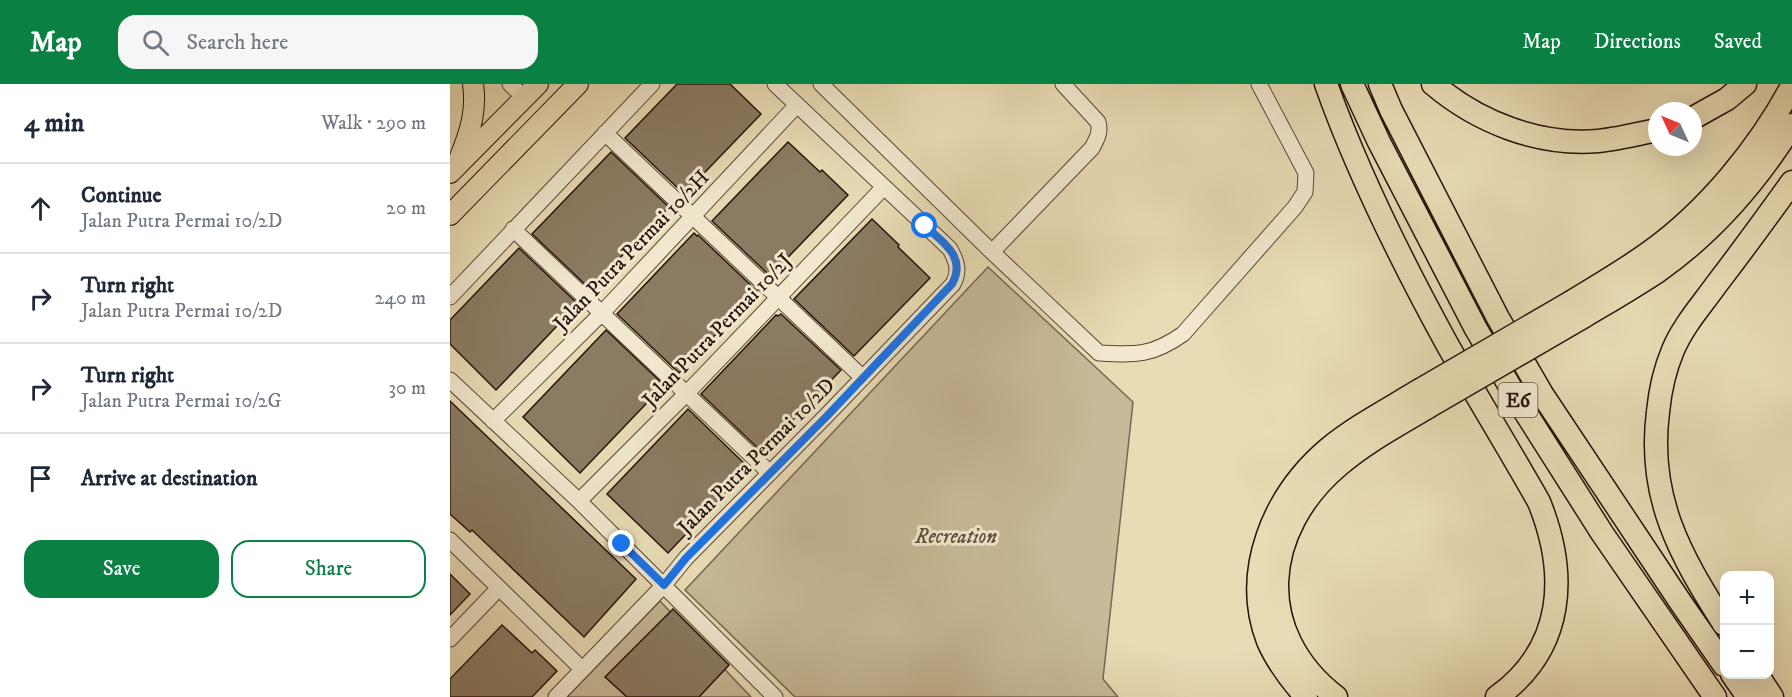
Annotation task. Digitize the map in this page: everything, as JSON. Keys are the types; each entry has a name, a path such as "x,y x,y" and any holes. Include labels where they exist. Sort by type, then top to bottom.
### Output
{"highway":[{"path":"1326,84 1345,136 1395,245 1448,345 1539,501 1548,525 1555,552 1557,578 1557,596 1553,617 1534,660 1512,685 1497,697"},
{"name":"E6","path":"1352,84 1384,152 1476,329 1522,407 1602,532 1715,697"},
{"name":"E6","path":"1380,84 1482,289 1542,394 1720,658"},
{"path":"1433,84 1467,109 1521,132 1550,139 1597,141 1648,132"},
{"path":"1702,113 1727,99 1745,84"},
{"path":"1578,309 1694,214 1765,132 1792,86"},
{"path":"1306,697 1294,684 1268,641 1262,621 1259,570 1263,548 1271,525 1288,494 1308,469 1327,450 1354,430 1424,399 1578,309 1658,271 1708,229 1733,204 1792,125"},
{"path":"1720,616 1699,585 1667,517 1659,488 1655,456 1659,399 1673,349 1690,322 1792,182"},
{"path":"1335,697 1317,682 1298,659 1285,632 1277,592 1277,577 1283,547 1294,519 1305,502 1338,466 1424,399"},
{"path":"1735,679 1748,697"},
{"path":"1760,679 1772,697"}],"main road":[{"path":"453,170 470,133 475,100 473,84"},
{"path":"453,170 537,90 562,84"},
{"path":"450,215 578,84"},
{"path":"506,158 513,139 531,119 537,90"}],"street":[{"path":"510,84 537,90"},
{"path":"450,297 652,84"},
{"name":"Jalan Putra Permai 10/2D","path":"556,697 664,585 686,558 952,284 958,269 950,249 775,84"},
{"path":"821,84 992,252 1099,353 1135,354 1150,352 1166,346 1183,334 1295,207 1305,192 1306,173 1259,84"},
{"path":"992,252 1092,148 1097,140 1100,129 1098,122 1063,84"},
{"name":"Jalan Putra Permai 10/2H","path":"493,421 601,314 797,105"},
{"path":"605,133 863,378"},
{"name":"Jalan Putra Permai 10/2J","path":"579,501 687,393 884,187"},
{"path":"513,229 770,473"},
{"path":"450,380 579,501 775,697"},
{"path":"450,540 582,669"},
{"path":"450,639 499,588"}],"green space":[{"name":"Recreation","path":"988,267 1133,402 1103,679 1118,697 795,697 685,590"},
{"path":"660,601 751,697 567,697"}],"building":[{"path":"677,84 730,84 761,114 684,194 625,138"},
{"path":"788,142 848,195 770,276 712,221"},
{"path":"611,152 669,207 590,289 532,234"},
{"path":"872,219 930,278 854,356 794,299"},
{"path":"694,233 757,291 679,373 617,314"},
{"path":"519,248 577,305 496,390 450,344 450,320"},
{"path":"781,314 841,370 762,452 701,394 776,315"},
{"path":"606,330 664,385 580,473 523,417"},
{"path":"450,401 636,579 584,637 472,530 470,532 450,514"},
{"path":"688,409 749,468 668,553 607,494"},
{"path":"450,574 470,594 450,615"},
{"path":"673,609 729,665 699,697 627,697 605,677"},
{"path":"502,625 532,653 535,650 557,671 532,697 450,697 450,679"}],"route":[{"path":"622,544 664,585 686,558 827,416 956,278 958,269 950,249 925,226"}]}
